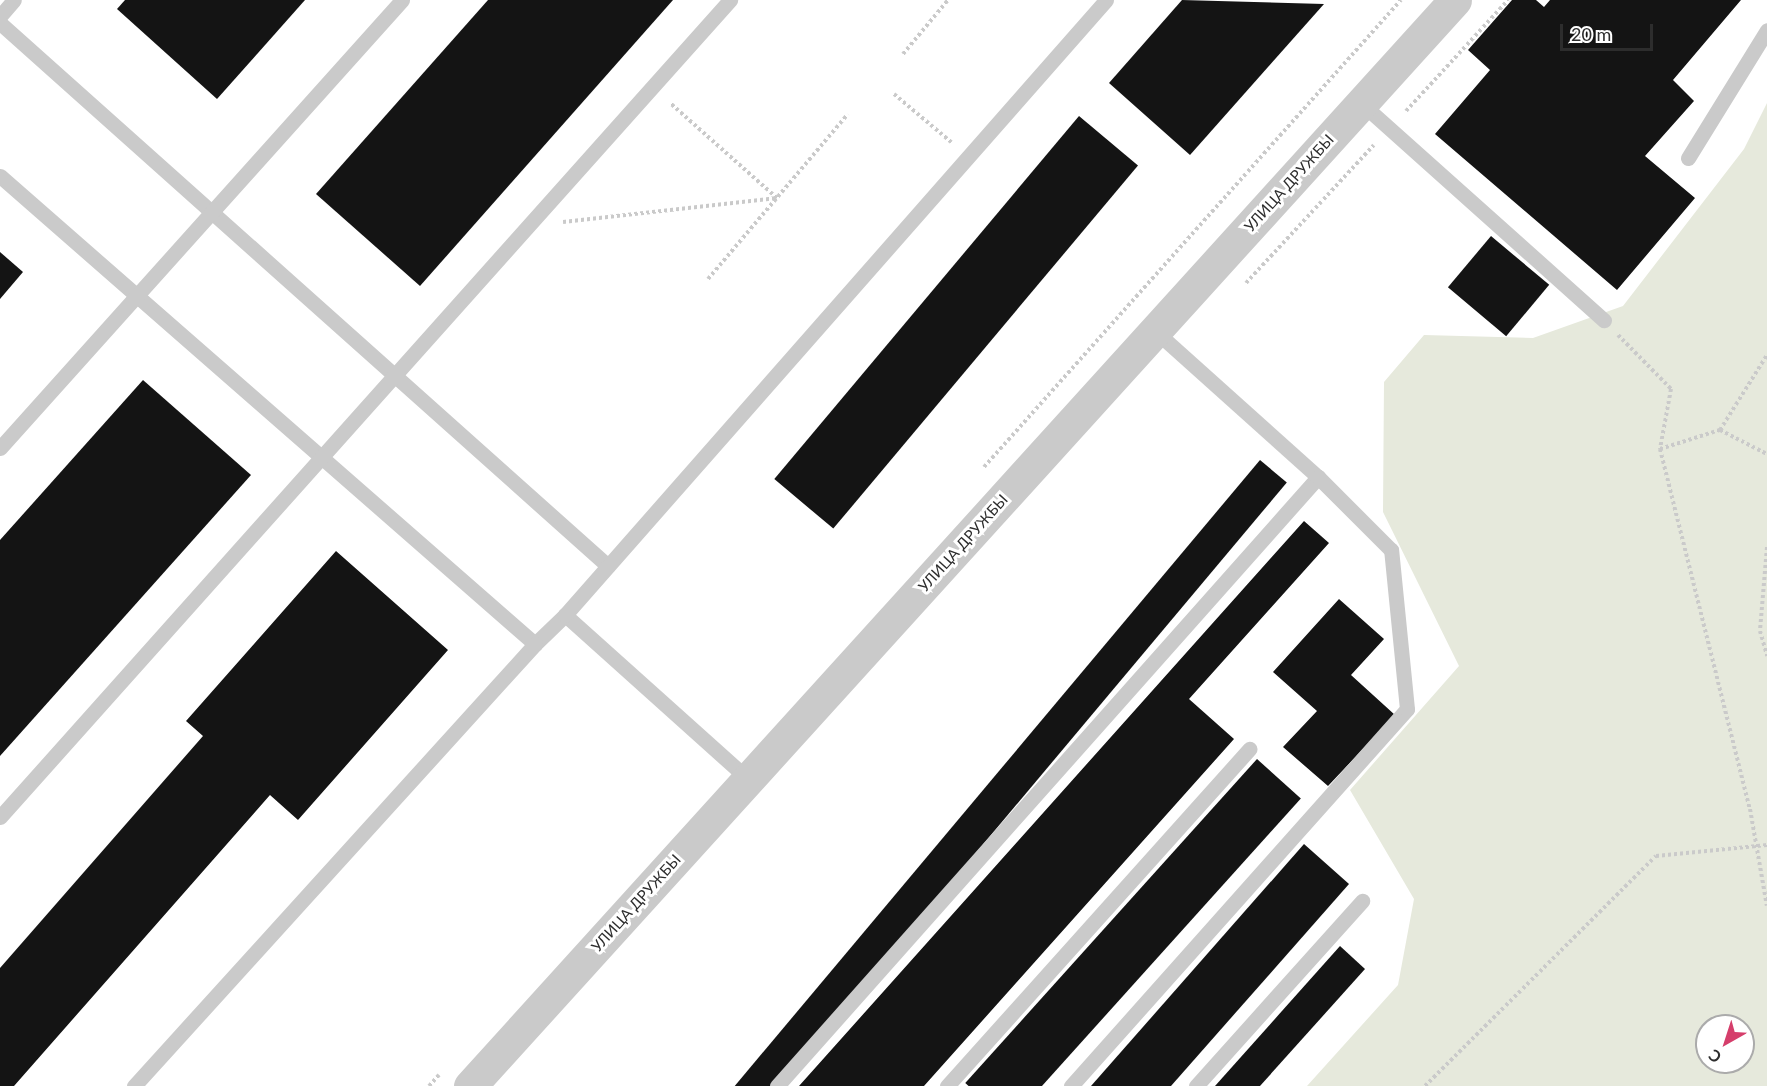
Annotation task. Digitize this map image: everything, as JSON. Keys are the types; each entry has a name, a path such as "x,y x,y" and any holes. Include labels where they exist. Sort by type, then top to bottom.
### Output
{"street":[{"name":"УЛИЦА ДРУЖБЫ","path":"470,1086 1455,0"}],"lane":[{"path":"0,16 14,0"},
{"path":"0,448 402,0"},
{"path":"0,817 730,0"},
{"path":"134,1086 534,644 565,615 1106,0"},
{"path":"0,23 608,566"},
{"path":"1688,158 1767,30"},
{"path":"1361,103 1604,320"},
{"path":"0,176 534,644"},
{"path":"1071,1086 1407,709 1391,550 1318,477 1155,331"},
{"path":"777,1086 1318,477"},
{"path":"565,615 748,779"},
{"path":"947,1086 1249,749"},
{"path":"1196,1086 1362,901"}],"path":[{"path":"903,54 948,0"},
{"path":"652,87 777,198"},
{"path":"894,94 968,156"},
{"path":"708,279 848,114"},
{"path":"527,226 777,198"},
{"path":"1604,320 1671,389 1660,449 1756,848 1767,906"},
{"path":"1660,449 1720,430 1767,355"},
{"path":"1720,430 1767,454"},
{"path":"1767,547 1760,631 1767,656"},
{"path":"1425,1086 1656,856 1756,848 1767,845"}],"shaded area":[{"path":"1767,103 1767,1086 1307,1086 1398,985 1414,899 1350,790 1459,666 1383,512 1384,382 1424,335 1533,338 1623,306 1744,149"}],"building":[{"path":"125,0 305,0 217,99 117,9"},
{"path":"488,0 673,0 420,286 316,194"},
{"path":"1182,0 1324,4 1190,155 1109,83"},
{"path":"1512,0 1536,0 1544,7 1550,0 1741,0 1673,80 1694,101 1645,156 1695,198 1617,290 1435,134 1490,70 1468,50"},
{"path":"1079,116 1138,165 833,529 774,479"},
{"path":"1491,236 1549,285 1506,336 1448,287"},
{"path":"0,252 23,272 0,299"},
{"path":"143,380 251,475 0,756 0,540"},
{"path":"1260,460 1287,482 780,1086 735,1086"},
{"path":"1304,521 1329,543 1189,699 1234,739 924,1086 799,1086"},
{"path":"336,551 448,650 298,820 270,795 14,1086 0,1086 0,968 203,736 186,721"},
{"path":"1339,599 1384,639 1351,675 1395,715 1328,786 1283,747 1317,711 1273,672"},
{"path":"1257,759 1301,798 1042,1086 969,1086 965,1083"},
{"path":"1304,844 1349,884 1171,1086 1091,1086"},
{"path":"1340,946 1365,969 1260,1086 1215,1086"}]}
